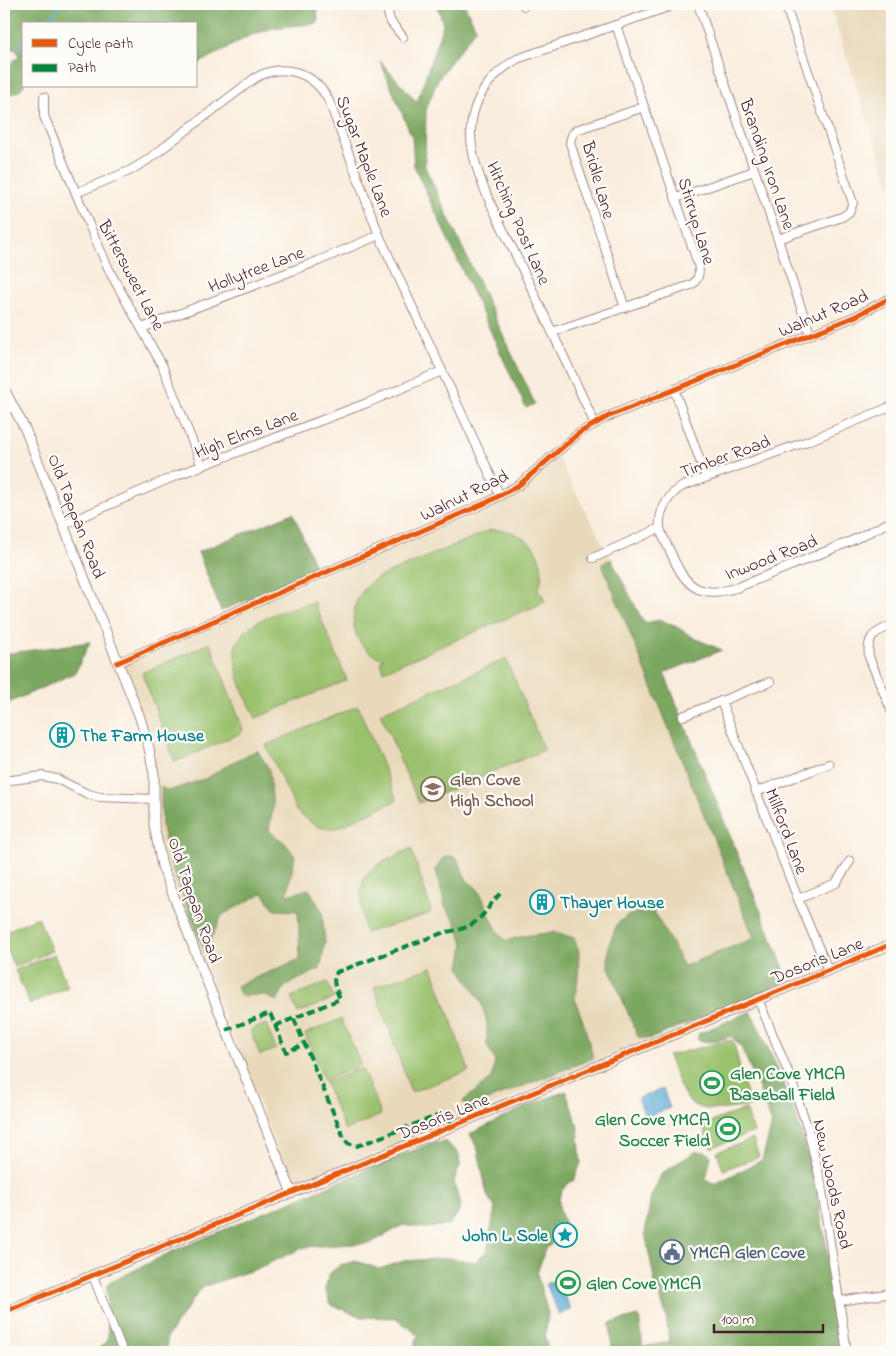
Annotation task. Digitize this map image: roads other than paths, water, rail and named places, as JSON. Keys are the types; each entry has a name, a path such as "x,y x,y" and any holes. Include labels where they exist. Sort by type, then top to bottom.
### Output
{"street":[{"path":"386,4 390,21 403,37"},
{"name":"Hitching Post Lane","path":"595,424 485,190 471,146 472,119 475,106 484,88 504,67 517,59 677,4"},
{"name":"Branding Iron Lane","path":"698,4 810,334"},
{"path":"778,239 842,217 849,212 853,203 785,4"},
{"name":"Stirrup Lane","path":"552,332 691,285 698,280 698,264 616,25"},
{"name":"Sugar Maple Lane","path":"76,193 129,171 146,161 255,78 275,70 287,70 307,77 324,92 379,235 500,496"},
{"name":"Bittersweet Lane","path":"44,97 44,116 76,193 111,274 162,364 202,466"},
{"name":"Bridle Lane","path":"625,308 570,143 572,135 576,130 644,107"},
{"path":"676,198 754,171"},
{"name":"Hollytree Lane","path":"142,328 318,262 379,235"},
{"name":"Walnut Road","path":"117,663 500,496 519,484 579,434 607,416 856,316 892,296"},
{"name":"High Elms Lane","path":"63,525 202,466 367,403 442,371"},
{"name":"Old Tappan Road","path":"4,389 25,429 139,715 150,748 154,774 154,834 162,866 292,1193"},
{"path":"674,389 706,478"},
{"name":"Timber Road","path":"660,528 662,512 670,496 683,486 808,441 892,406"},
{"name":"Inwood Road","path":"660,528 684,578 696,588 723,592 849,542 892,522"},
{"path":"593,558 660,528"},
{"path":"892,625 878,631 872,637 868,648 869,657 892,712"},
{"path":"683,716 770,682"},
{"name":"Millford Lane","path":"721,701 798,899 828,970"},
{"path":"756,792 829,764"},
{"path":"4,781 42,776 57,779 88,794 100,797 154,799"},
{"path":"798,899 836,883 850,860"},
{"name":"Dosoris Lane","path":"4,1312 892,944"},
{"name":"New Woods Road","path":"758,999 789,1074 808,1129 821,1184 848,1352"},
{"path":"93,1276 123,1352"},
{"path":"840,1301 892,1293"}],"water":[{"path":"663,1089 670,1108 648,1116 646,1119 638,1098"},
{"path":"558,1279 571,1310 559,1315 546,1284"}],"waterway":[{"path":"46,22 62,4"},
{"path":"16,49 22,44"}],"place":[{"name":"The Farm House","path":"62,735"},
{"name":"Glen Cove High School","path":"433,789"},
{"name":"Thayer House","path":"542,902"},
{"name":"Glen Cove YMCA Baseball Field","path":"712,1083"},
{"name":"Glen Cove YMCA Soccer Field","path":"728,1129"},
{"name":"John L. Sole","path":"565,1235"},
{"name":"YMCA Glen Cove","path":"672,1252"},
{"name":"Glen Cove YMCA","path":"568,1283"}]}
